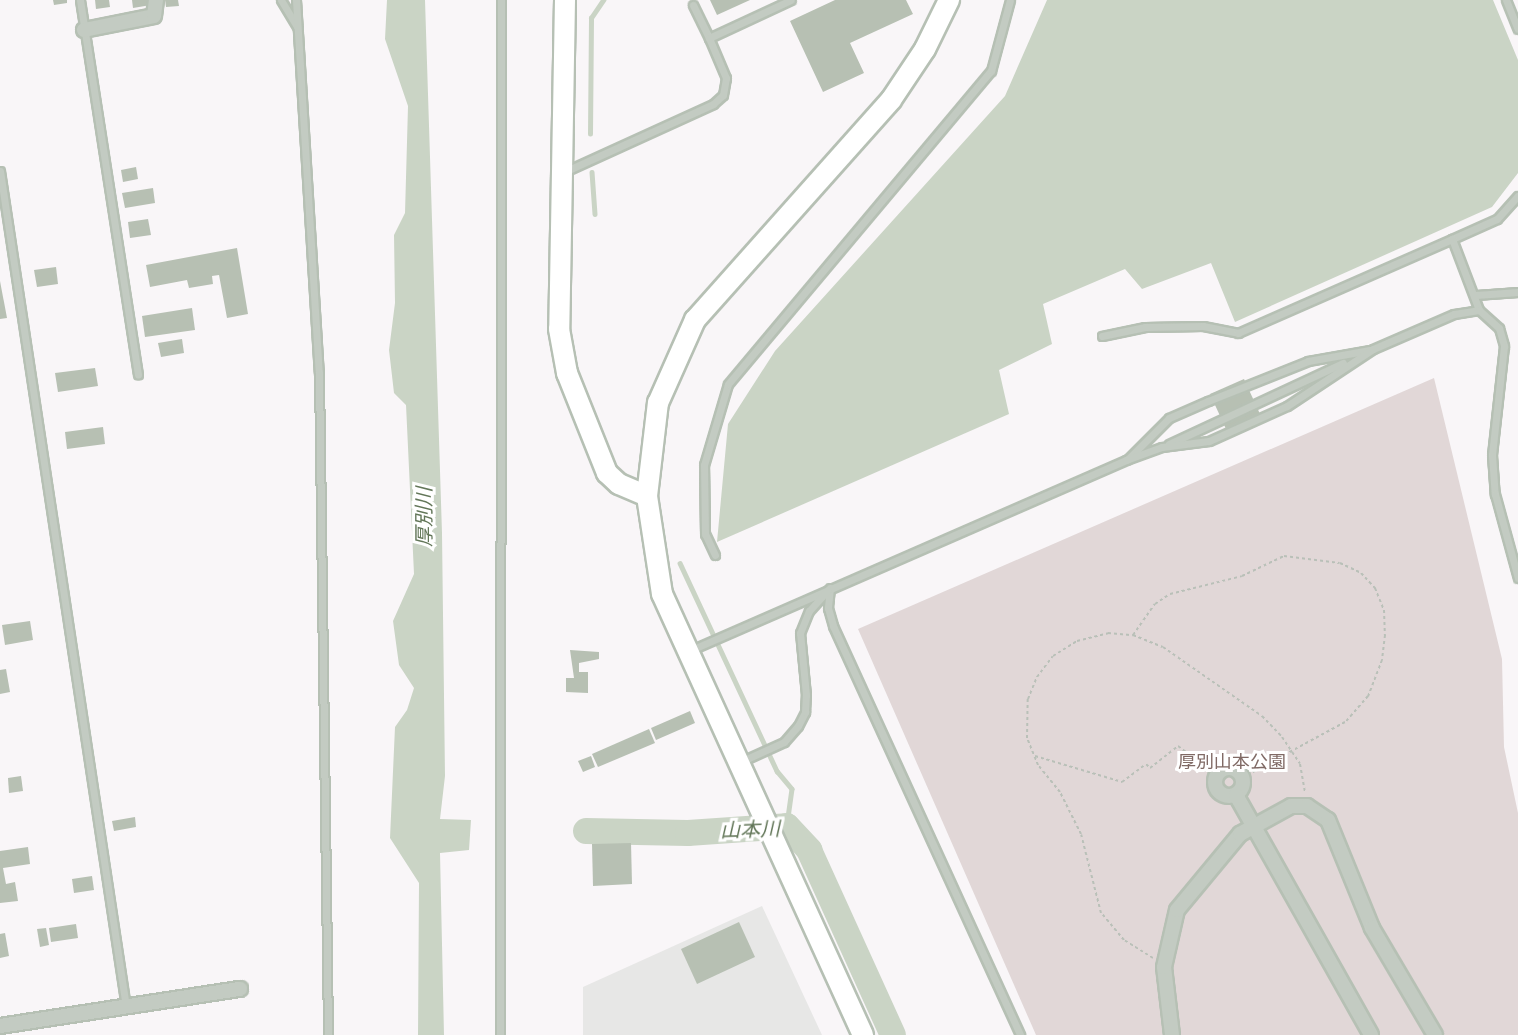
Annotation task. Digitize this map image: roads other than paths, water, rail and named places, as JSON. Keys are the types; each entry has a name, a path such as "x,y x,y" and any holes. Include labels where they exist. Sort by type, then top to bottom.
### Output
{"street":[{"path":"84,30 154,16 156,0"},
{"path":"565,0 559,329 567,373 607,473 619,484 647,496"},
{"path":"863,1035 759,808 746,759 694,649 662,594 647,496 658,403 695,320 891,99 925,49 949,0"},
{"path":"1231,768 1242,778 1243,787 1236,795 1218,793 1214,783 1216,775 1231,768"},
{"path":"1236,795 1371,1035"},
{"path":"1172,1035 1164,963 1177,910 1217,859 1253,826 1291,806 1304,806 1328,820 1368,919 1435,1035"},
{"path":"0,1026 240,989"}],"lane":[{"path":"80,0 138,375"},
{"path":"281,0 297,27"},
{"path":"296,0 319,372 328,1035"},
{"path":"500,1035 501,0"},
{"path":"709,38 791,0"},
{"path":"715,555 705,534 704,465 728,384 991,71 1010,0"},
{"path":"1506,0 1518,29"},
{"path":"562,173 713,104 723,95 726,78 693,5"},
{"path":"0,171 126,1007"},
{"path":"1102,336 1145,327 1203,326 1238,333 1497,219 1518,196"},
{"path":"1452,239 1476,296 1479,309 1499,328 1504,346 1492,455 1495,494 1518,578"},
{"path":"1476,296 1518,292"},
{"path":"694,649 1126,460 1162,447 1373,349 1454,314 1479,309"},
{"path":"1162,447 1209,441 1287,406 1373,349"},
{"path":"1126,460 1169,418 1308,360 1373,349"},
{"path":"746,759 784,742 805,712 800,633 809,611 830,588"},
{"path":"830,588 828,608 833,626 1020,1035"}],"water":[{"name":"厚別川","path":"387,0 425,0 442,533 445,776 440,819 471,820 469,850 440,853 444,1035 418,1035 419,883 390,838 395,727 407,710 414,688 399,665 393,621 414,574 406,405 394,393 389,350 395,303 394,235 405,213 408,106 385,39"},
{"path":"1047,0 1493,0 1518,60 1518,173 1492,207 1235,322 1211,263 1142,289 1125,269 1043,304 1052,344 999,370 1009,414 717,542 728,424 775,351 1005,96"}],"waterway":[{"path":"590,134 591,18 603,0"},
{"path":"592,172 595,214"},
{"path":"680,563 777,771 792,789 787,826"},
{"name":"山本川","path":"586,831 688,833 787,826 809,850 893,1035"}],"park label":[{"name":"厚別山本公園","path":"1232,762"}]}
